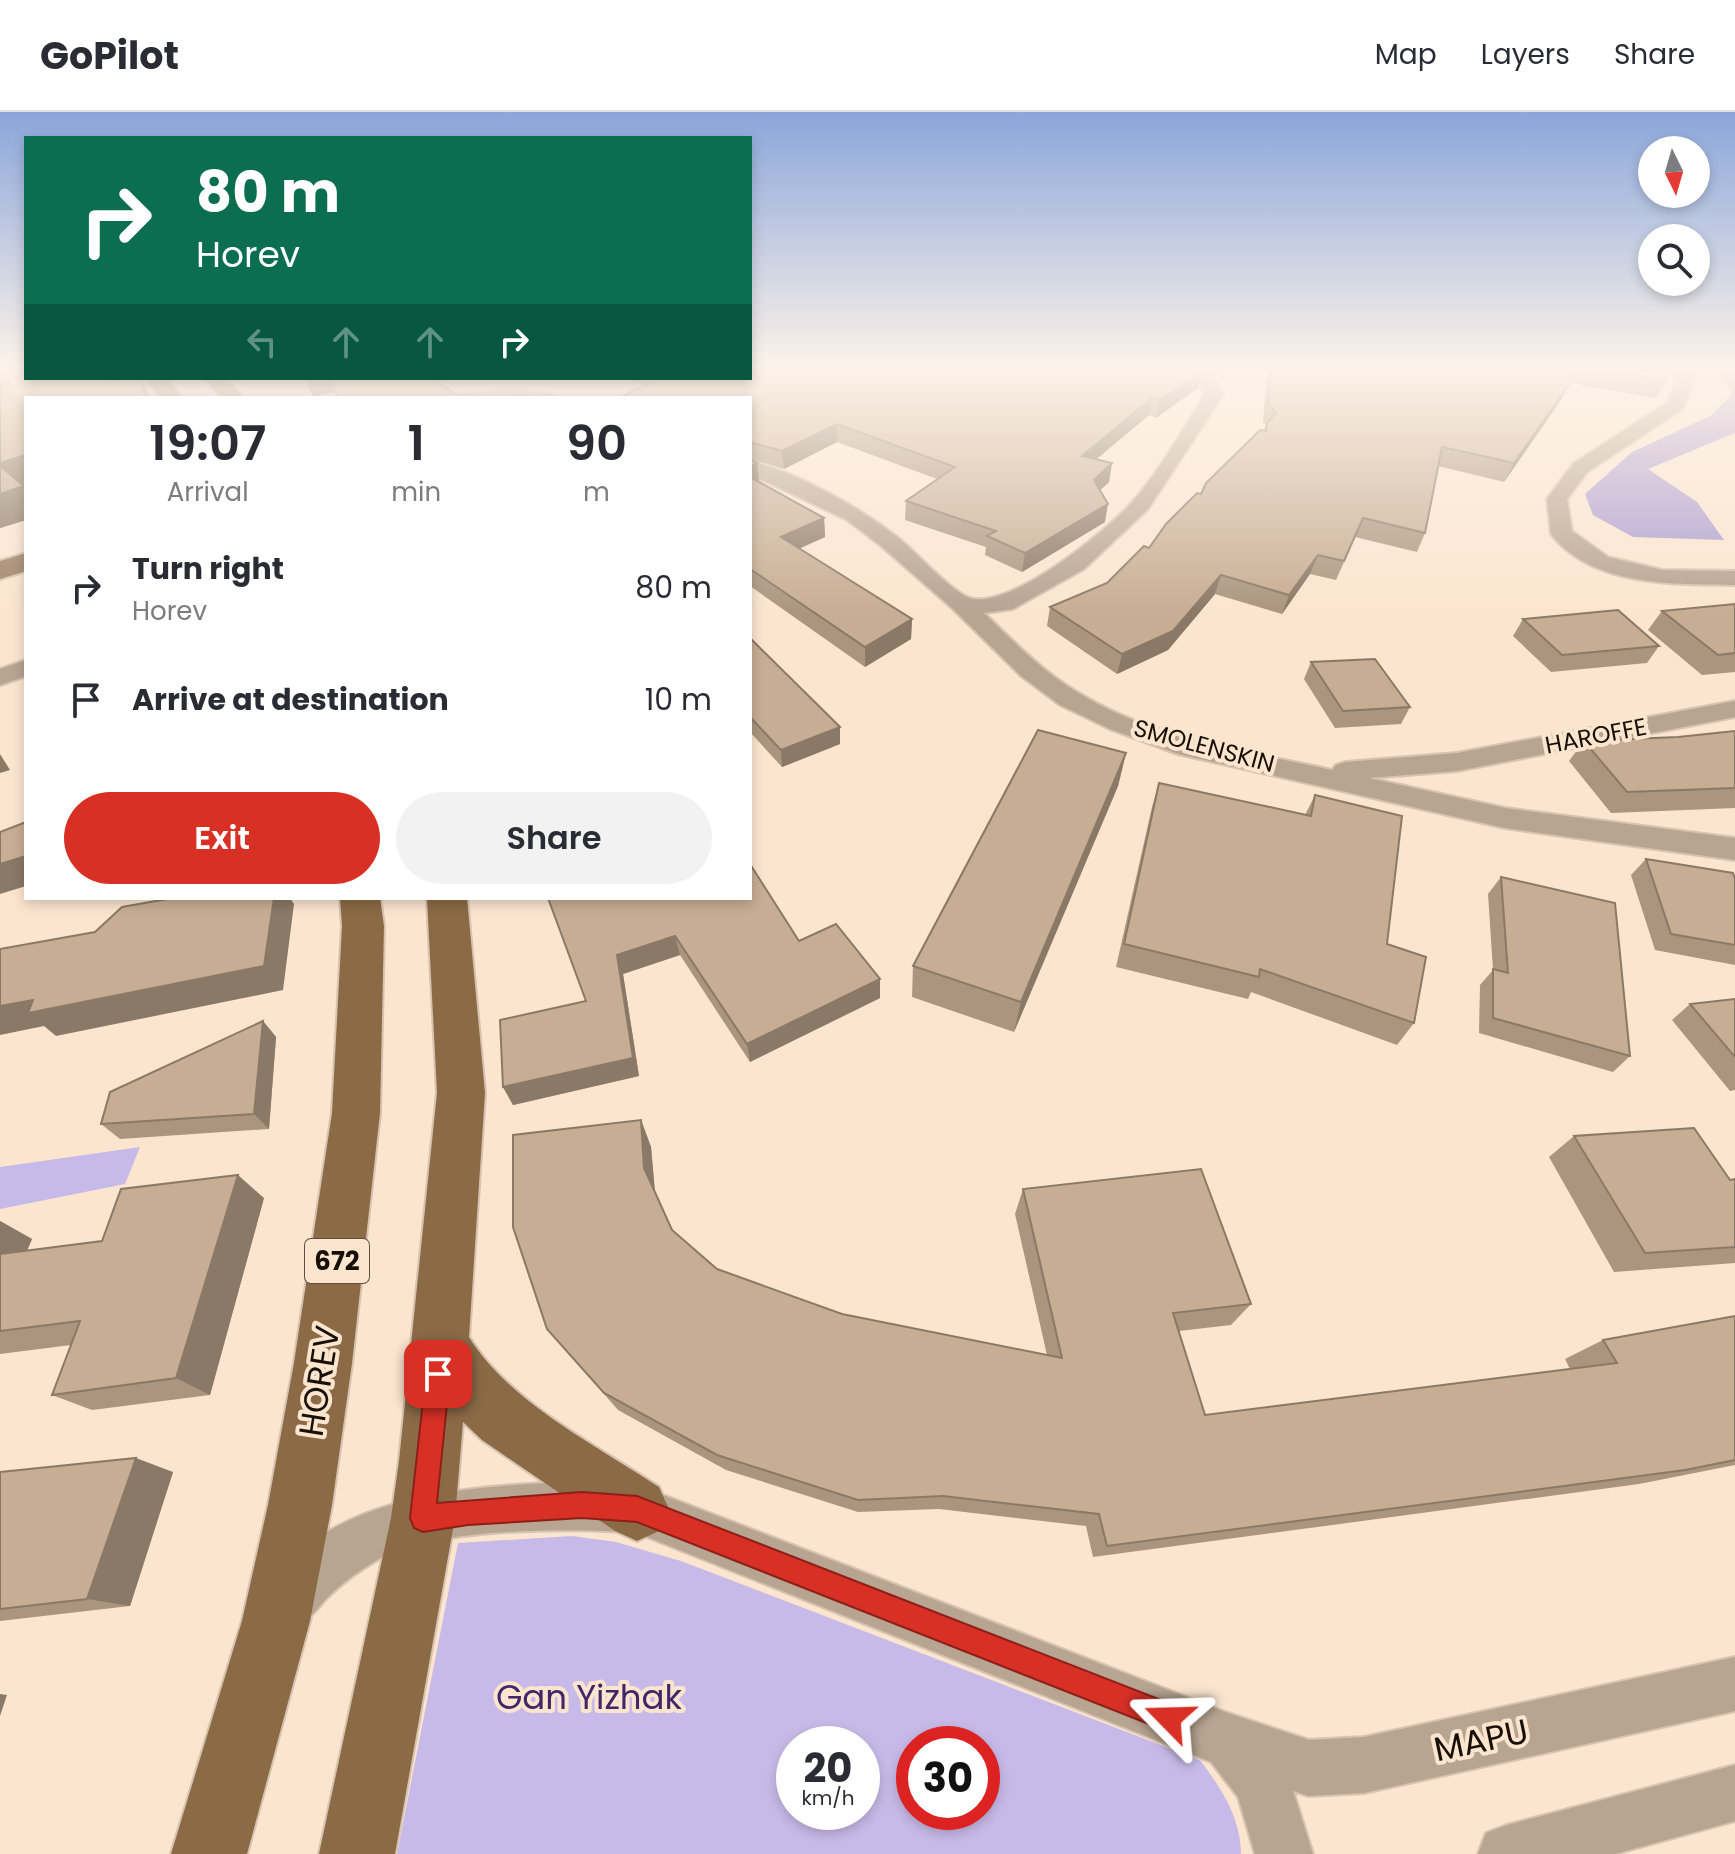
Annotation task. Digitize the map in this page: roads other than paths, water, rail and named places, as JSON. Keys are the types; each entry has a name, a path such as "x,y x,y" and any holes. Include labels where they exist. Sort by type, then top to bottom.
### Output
{"main road":[{"path":"0,570 24,563"},
{"name":"HOREV","path":"209,1854 276,1621 300,1505 323,1363 356,1113 363,926 360,900"},
{"path":"357,1854 423,1518 441,1345 461,1093 447,900"},
{"path":"441,1345 460,1377 503,1419 637,1509"}],"street":[{"path":"960,603 991,607 1005,604 1076,564 1141,505 1177,451"},
{"path":"1605,451 1580,468 1557,499 1562,534 1600,562 1662,577 1735,578"},
{"name":"SMOLENSKIN","path":"752,468 854,516 889,541 960,603 1030,671 1069,699 1119,723 1178,745 1450,806 1608,834 1735,849"},
{"path":"0,677 24,669"},
{"name":"HAROFFE","path":"1309,773 1457,762 1735,709"},
{"path":"1450,806 1441,794 1437,773 1457,762"},
{"name":"MAPU","path":"276,1621 302,1588 349,1548 382,1529 423,1518 468,1512 582,1505 637,1509 1228,1741 1309,1768 1379,1762 1735,1684"},
{"name":"MAPU","path":"1228,1741 1262,1782 1284,1854"},
{"path":"182,1854 231,1779"},
{"path":"1507,1854 1735,1793"}],"park label":[{"name":"Gan Yizhak","path":"589,1697"}]}
